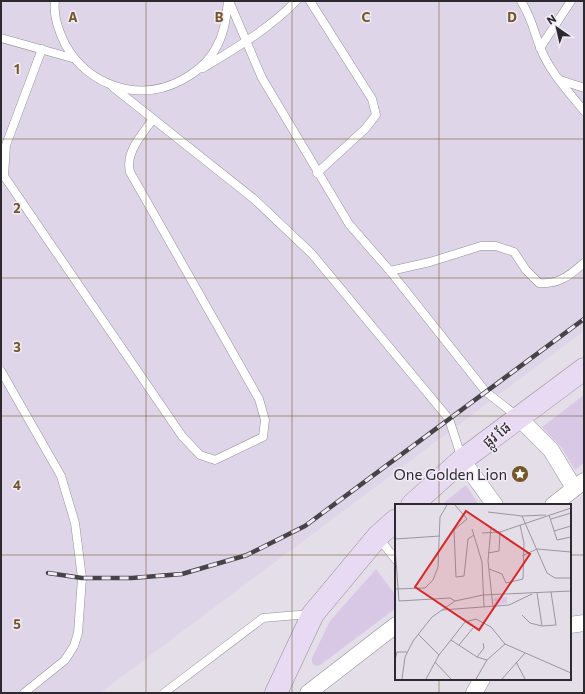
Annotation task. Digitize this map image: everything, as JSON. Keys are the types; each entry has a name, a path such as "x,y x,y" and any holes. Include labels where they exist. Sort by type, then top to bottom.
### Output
{"street":[{"name":"ផ្លូវ ផែ","path":"413,504 462,460 584,369"},
{"path":"518,417 551,450 579,484 554,504"},
{"path":"462,460 494,504"},
{"path":"276,693 313,614 378,536 395,521"},
{"path":"571,625 584,623"},
{"path":"308,693 395,626"},
{"path":"474,693 481,680"}],"lane":[{"path":"55,1 59,32 72,58 90,75 113,87 254,199 312,254 449,419 462,460"},
{"path":"229,1 262,78 317,173 349,224 390,271 486,392 518,417"},
{"path":"194,74 213,53 226,28 229,1"},
{"path":"113,87 141,91 169,87 246,43 284,13 296,1"},
{"path":"310,1 372,99 376,115 365,129 317,173"},
{"path":"521,1 532,18 540,48 559,80 584,111"},
{"path":"540,48 570,1"},
{"path":"1,38 72,58"},
{"path":"42,49 6,145 4,176 182,436 200,455 216,460 262,437 266,420 259,399 130,172 128,162 133,147 153,119"},
{"path":"559,80 584,88"},
{"path":"390,271 430,262 481,246 496,246 514,252 526,270 539,284 550,285 564,280 584,263"},
{"path":"1,371 60,476 75,523 82,578 78,632 74,646 65,660 24,693"},
{"path":"378,536 395,559"},
{"path":"164,693 263,618 313,614"}],"shaded area":[{"path":"1,1 584,1 584,331 100,693 1,693"},
{"path":"584,395 584,463 575,470 562,448 542,427"},
{"path":"466,485 478,504 442,504"},
{"path":"376,569 395,595 395,609 320,665 315,666 312,663 312,658 330,621"}],"railway":[{"path":"48,573 82,578 132,578 182,574 247,555 305,526 584,319"}],"place":[{"name":"One Golden Lion","path":"520,474"}]}
